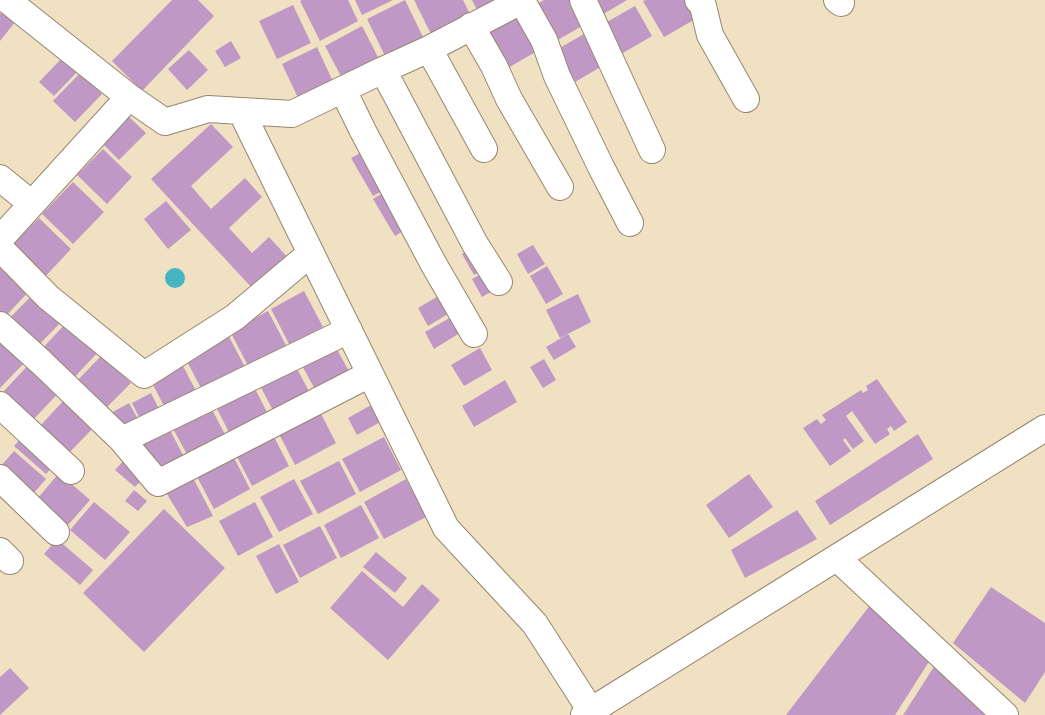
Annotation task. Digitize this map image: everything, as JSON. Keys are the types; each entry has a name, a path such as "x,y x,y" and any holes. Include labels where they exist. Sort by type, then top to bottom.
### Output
{"street":[{"path":"7,0 129,97 165,122 208,109 292,114 429,49 522,0 544,40 557,76 630,223"},
{"path":"582,0 652,150"},
{"path":"698,0 703,6 710,36 746,99"},
{"path":"471,26 494,66 509,99 560,187"},
{"path":"429,49 484,149"},
{"path":"383,70 475,244 499,282"},
{"path":"342,90 433,263 474,334"},
{"path":"0,239 129,97"},
{"path":"241,111 446,528 535,624 588,713 1045,428"},
{"path":"0,178 32,204"},
{"path":"0,248 48,297 144,375 235,317 311,253"},
{"path":"0,325 122,440 158,482 370,374"},
{"path":"122,440 348,330"},
{"path":"0,405 71,471"},
{"path":"0,478 56,532"},
{"path":"837,558 1004,715"}],"water":[{"path":"171,268 179,268 185,274 185,282 179,288 171,288 165,282 165,274"}],"building":[{"path":"172,0 198,0 214,16 142,91 112,61"},
{"path":"348,0 358,21 320,41 300,1"},
{"path":"355,0 393,0 362,15"},
{"path":"405,0 425,41 387,60 367,19"},
{"path":"414,0 463,0 470,14 431,34"},
{"path":"472,0 502,0 478,12"},
{"path":"544,0 576,0 589,22 556,41 535,5"},
{"path":"591,0 627,0 600,16"},
{"path":"689,0 699,17 664,37 643,1"},
{"path":"293,5 311,43 277,59 259,21"},
{"path":"635,6 652,36 616,57 598,27"},
{"path":"3,11 16,21 0,41 0,14"},
{"path":"523,11 544,47 508,68 487,33"},
{"path":"362,26 381,63 344,82 325,46"},
{"path":"591,30 609,62 575,82 556,50"},
{"path":"231,41 241,58 225,67 215,51"},
{"path":"317,47 335,86 300,102 282,64"},
{"path":"189,50 208,70 187,90 168,69"},
{"path":"63,57 78,71 54,96 39,82"},
{"path":"80,73 102,94 75,122 53,101"},
{"path":"127,115 146,133 119,160 101,142"},
{"path":"211,124 233,147 191,186 211,209 245,178 262,197 229,228 252,253 269,237 292,262 253,289 151,179"},
{"path":"103,149 132,177 107,204 77,175"},
{"path":"367,149 389,187 373,196 351,158"},
{"path":"73,182 104,212 73,244 42,214"},
{"path":"389,189 411,226 395,236 373,199"},
{"path":"166,201 191,230 168,249 144,219"},
{"path":"39,218 71,249 41,281 8,249"},
{"path":"533,245 545,264 528,274 517,254"},
{"path":"475,246 487,267 474,275 462,254"},
{"path":"0,257 32,288 3,319 0,316"},
{"path":"547,266 563,294 546,304 530,276"},
{"path":"489,270 499,287 482,297 472,279"},
{"path":"304,291 323,327 289,344 271,309"},
{"path":"445,292 455,310 428,326 418,308"},
{"path":"34,293 63,320 35,349 6,322"},
{"path":"578,294 591,322 560,338 546,310"},
{"path":"268,311 287,347 249,368 230,331"},
{"path":"453,316 463,331 434,349 425,332"},
{"path":"68,321 99,351 70,382 39,352"},
{"path":"226,331 245,367 202,390 183,354"},
{"path":"0,333 28,359 0,388"},
{"path":"568,334 576,347 554,360 546,347"},
{"path":"333,342 351,375 317,393 299,360"},
{"path":"480,348 492,370 464,386 451,365"},
{"path":"102,355 131,383 101,413 73,385"},
{"path":"544,359 556,380 543,388 530,367"},
{"path":"33,360 63,388 33,420 3,392"},
{"path":"181,362 196,391 165,408 150,379"},
{"path":"294,363 312,397 276,416 258,382"},
{"path":"877,379 907,422 894,431 891,426 887,429 890,434 875,444 852,411 846,416 864,441 853,449 845,438 843,440 851,451 830,466 803,428 817,419 821,424 826,420 822,415 861,390 863,393 868,390 866,386"},
{"path":"505,380 517,402 474,427 462,406"},
{"path":"252,383 270,418 232,438 214,403"},
{"path":"151,393 160,411 141,421 132,403"},
{"path":"67,397 96,425 68,454 39,427"},
{"path":"129,403 139,421 120,431 111,413"},
{"path":"209,404 228,440 190,460 171,425"},
{"path":"373,404 382,421 357,435 348,418"},
{"path":"319,410 336,443 295,465 278,432"},
{"path":"168,426 186,461 159,476 140,441"},
{"path":"272,433 289,466 252,486 235,453"},
{"path":"25,434 57,462 46,474 14,446"},
{"path":"918,434 933,459 830,525 815,501"},
{"path":"384,437 401,470 360,492 342,459"},
{"path":"14,451 46,479 33,494 0,467"},
{"path":"232,454 250,489 214,509 195,473"},
{"path":"127,457 147,474 135,487 115,470"},
{"path":"339,461 356,494 318,514 300,481"},
{"path":"190,472 213,516 187,527 162,486"},
{"path":"59,473 90,500 68,525 37,499"},
{"path":"749,474 773,507 729,538 706,505"},
{"path":"294,479 313,514 279,532 260,497"},
{"path":"406,479 426,517 384,539 364,502"},
{"path":"134,490 147,501 138,511 125,501"},
{"path":"94,502 130,532 105,560 70,530"},
{"path":"255,502 273,537 238,556 219,521"},
{"path":"361,505 379,538 341,558 324,525"},
{"path":"164,509 225,568 144,652 83,593"},
{"path":"797,510 817,539 745,578 731,550"},
{"path":"320,526 337,558 300,578 283,545"},
{"path":"57,539 93,570 80,585 44,554"},
{"path":"279,544 299,582 276,594 256,556"},
{"path":"376,552 407,578 395,593 363,567"},
{"path":"362,571 403,607 422,584 440,600 388,660 330,608"},
{"path":"991,587 1045,623 1045,672 1025,703 953,643"},
{"path":"874,600 932,657 895,715 786,715"},
{"path":"937,662 1001,715 903,715"},
{"path":"10,668 29,688 0,715 0,677"}]}
